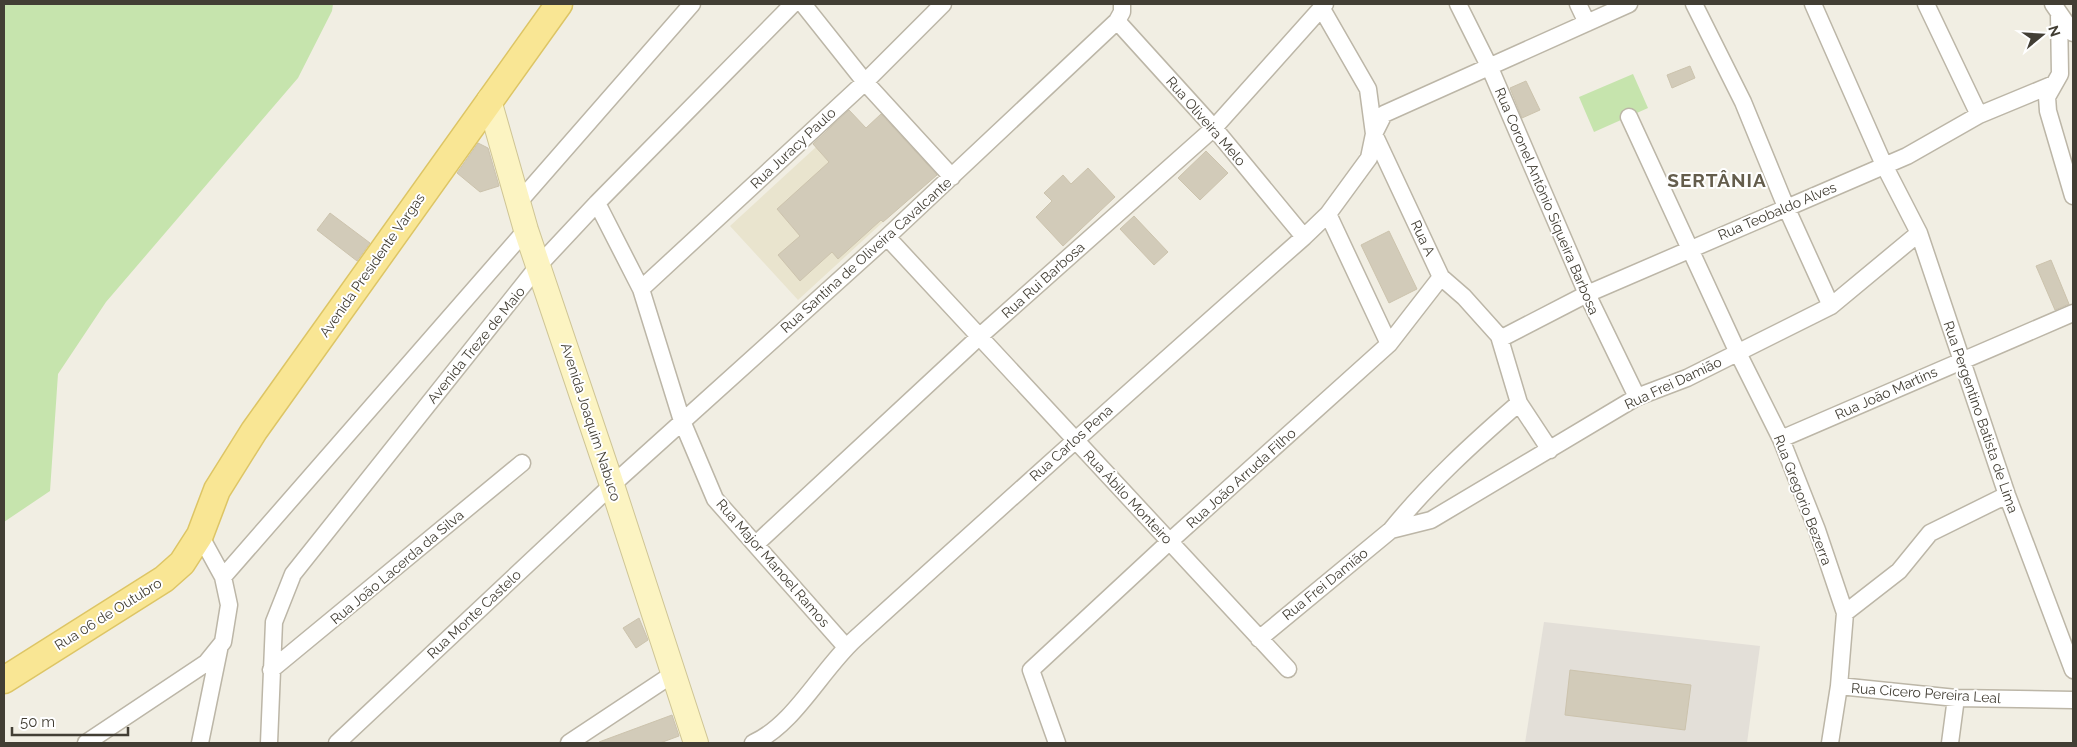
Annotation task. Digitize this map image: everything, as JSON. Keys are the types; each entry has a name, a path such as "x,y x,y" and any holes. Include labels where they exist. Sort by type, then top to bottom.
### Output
{"main road":[{"name":"Avenida Presidente Vargas","path":"200,535 217,490 254,431 559,4"},
{"name":"Avenida Joaquim Nabuco","path":"489,100 526,230 696,743"},
{"name":"Rua 06 de Outubro","path":"4,680 164,580 182,563 200,535"}],"street":[{"path":"518,203 692,4"},
{"name":"Avenida Treze de Maio","path":"268,743 274,622 293,574 539,265 597,203 793,4"},
{"path":"803,4 865,82 952,177"},
{"name":"Rua Juracy Paulo","path":"641,289 865,82 943,4"},
{"path":"1117,21 1122,12 1122,4"},
{"name":"Rua Coronel Antônio Siqueira Barbosa","path":"1458,4 1490,68 1586,294 1637,398"},
{"path":"1578,4 1587,24"},
{"path":"1374,134 1384,114 1629,4"},
{"path":"1694,4 1743,102 1786,207 1831,306"},
{"name":"Rua Pergentino Batista de Lima","path":"1813,4 1884,165 1919,233 2007,495 2073,670"},
{"path":"1926,4 1979,115"},
{"name":"Rua Rui Barbosa","path":"756,544 980,336 1214,128 1323,7"},
{"name":"Rua A","path":"1323,7 1368,89 1374,134 1441,277 1464,297 1500,338 1519,403 1550,450"},
{"path":"2056,9 2073,33"},
{"path":"2056,9 2061,62 2060,74 2047,97 2048,111 2073,196"},
{"name":"Rua Oliveira Melo","path":"1117,21 1214,128 1304,237"},
{"name":"Rua Santina de Oliveira Cavalcante","path":"612,485 887,237 1117,21"},
{"name":"Rua Teobaldo Alves","path":"1500,338 1586,294 1914,152 1953,128 1979,115 2054,84"},
{"name":"Rua Gregorio Bezerra","path":"1629,117 1738,352 1781,439 1845,613 1839,686 1830,743"},
{"name":"Rua Carlos Pena","path":"753,743 762,739 781,724 846,647 1074,440 1328,214 1369,158 1374,134"},
{"name":"Rua Major Manoel Ramos","path":"597,203 641,289 682,421 715,499 846,647"},
{"path":"1328,214 1390,344"},
{"path":"223,577 526,230"},
{"name":"Rua Frei Damião","path":"1391,530 1431,520 1637,398 1687,378 1831,306 1919,233"},
{"name":"Rua Ábilo Monteiro","path":"887,237 1288,669"},
{"name":"Rua João Arruda Filho","path":"1057,743 1031,670 1169,542 1390,344 1441,277"},
{"name":"Rua João Martins","path":"1781,439 2073,313"},
{"name":"Rua Frei Damião","path":"1259,639 1391,530 1415,501 1519,403"},
{"name":"Rua João Lacerda da Silva","path":"271,670 522,463"},
{"name":"Rua Monte Castelo","path":"337,743 612,485"},
{"path":"1845,613 1899,571 1930,533 2007,495"},
{"path":"86,743 206,663 223,642 229,605 223,577 200,535"},
{"path":"200,743 219,647"},
{"path":"569,743 673,674"},
{"name":"Rua Cicero Pereira Leal","path":"1839,686 1956,698 2073,700"},
{"path":"1950,743 1956,698"}],"shaded area":[{"path":"816,147 883,222 798,300 730,226"},
{"path":"1544,622 1760,646 1747,743 1525,743"}],"green space":[{"path":"4,4 333,4 332,11 298,78 106,302 58,374 50,491 4,522"},
{"path":"1633,74 1648,108 1594,132 1579,97"}],"building":[{"path":"1690,66 1695,78 1672,88 1667,75"},
{"path":"1526,81 1540,110 1522,118 1510,88"},
{"path":"849,110 866,128 881,114 937,175 883,222 881,220 838,259 832,252 800,281 778,255 800,236 777,209 829,162 813,144"},
{"path":"478,143 488,148 499,186 480,192 457,173"},
{"path":"1206,151 1228,173 1200,200 1178,178"},
{"path":"1088,168 1115,197 1063,246 1036,217 1052,201 1044,193 1063,175 1071,184"},
{"path":"330,213 370,243 357,261 317,230"},
{"path":"1134,216 1168,252 1154,265 1120,229"},
{"path":"1389,231 1417,289 1389,303 1361,245"},
{"path":"2051,260 2069,304 2055,310 2036,266"},
{"path":"639,618 648,640 636,648 623,628"},
{"path":"1570,670 1691,685 1685,730 1565,715"},
{"path":"672,715 679,736 660,743 599,743 599,742"}],"district":[{"name":"SERTÂNIA","path":"1717,180"}]}
